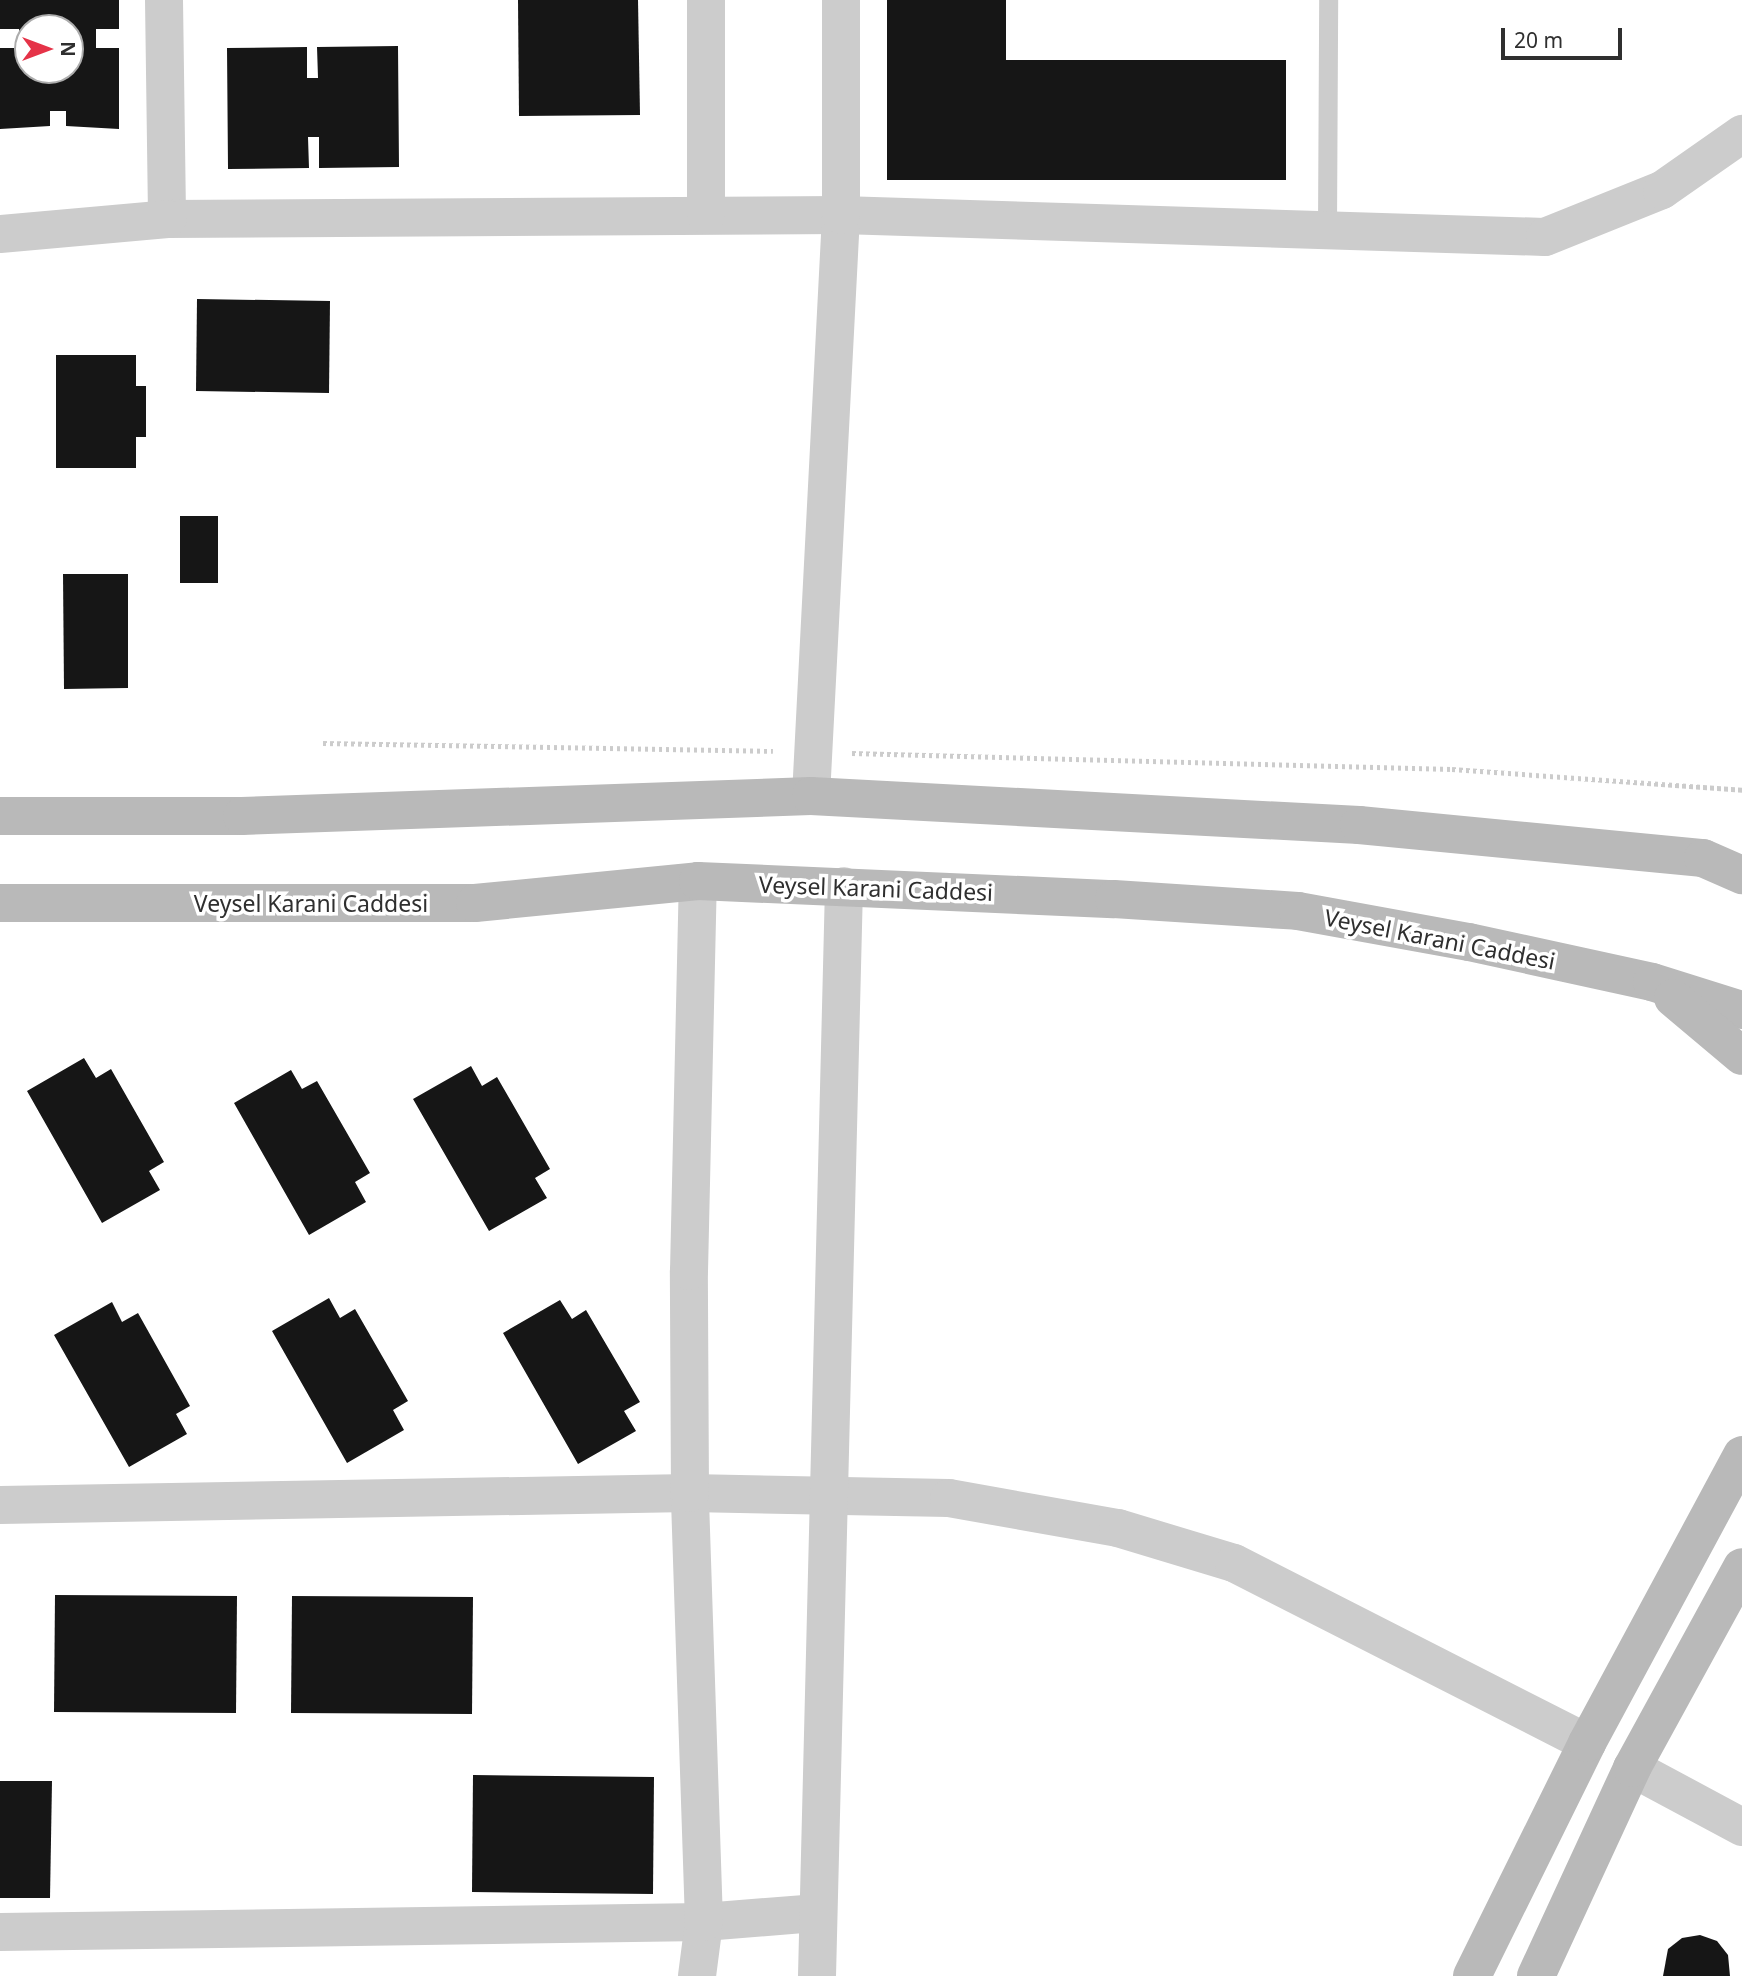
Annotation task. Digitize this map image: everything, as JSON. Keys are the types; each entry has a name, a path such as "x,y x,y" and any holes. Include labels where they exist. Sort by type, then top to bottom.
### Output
{"main road":[{"path":"0,816 242,816 811,796 1359,825 1703,858 1742,856"},
{"path":"1703,858 1742,875"},
{"name":"Veysel Karani Caddesi","path":"0,903 475,903 698,881 1298,911 1469,942 1652,982 1742,1010"},
{"path":"1652,982 1742,1056"},
{"path":"1472,1976 1587,1743 1742,1455"},
{"path":"1536,1976 1632,1768 1742,1567"}],"street":[{"path":"164,0 167,219"},
{"path":"706,0 706,215"},
{"path":"811,796 817,752 841,215 841,0"},
{"path":"0,234 167,219 841,215 1327,228 1545,237 1662,190 1742,134"},
{"path":"697,1976 704,1922 690,1493 689,1271 698,881"},
{"path":"817,1976 815,1913 830,1493 844,887"},
{"path":"0,1505 690,1493 830,1493 949,1498 1118,1528 1234,1563 1587,1743"},
{"path":"1632,1768 1742,1827"},
{"path":"0,1932 704,1922 815,1913"}],"lane":[{"path":"1327,228 1328,0"}],"path":[{"path":"323,743 817,752 1452,769 1742,790"}],"building":[{"path":"0,0 119,0 119,29 96,29 96,48 119,48 119,129 66,126 66,111 50,111 50,126 0,129 0,48 14,48 14,84 84,84 84,14 14,14 14,29 0,29"},
{"path":"518,0 638,0 640,115 519,116"},
{"path":"887,0 1006,0 1006,60 1286,60 1286,180 887,180"},
{"path":"398,46 399,167 319,168 319,137 308,137 309,168 228,169 227,48 307,47 307,78 318,78 317,47"},
{"path":"197,299 330,301 329,393 196,391"},
{"path":"56,355 136,355 136,386 146,386 146,437 136,437 136,468 56,468"},
{"path":"180,516 218,516 218,583 180,583"},
{"path":"63,574 128,574 128,688 64,689"},
{"path":"84,1058 96,1078 111,1069 164,1162 149,1171 160,1190 102,1223 27,1091"},
{"path":"471,1066 482,1086 497,1077 550,1169 535,1178 547,1198 489,1231 413,1099"},
{"path":"291,1070 302,1089 317,1081 370,1173 355,1182 366,1202 309,1235 234,1103"},
{"path":"329,1298 340,1318 355,1309 408,1401 393,1410 404,1430 347,1463 272,1331"},
{"path":"560,1300 572,1319 586,1310 640,1402 624,1411 636,1431 578,1464 503,1333"},
{"path":"112,1302 122,1322 138,1313 190,1406 176,1414 187,1434 129,1467 54,1335"},
{"path":"55,1595 237,1596 236,1713 54,1712"},
{"path":"292,1596 473,1597 472,1714 291,1713"},
{"path":"473,1775 654,1777 653,1894 472,1892"},
{"path":"0,1781 52,1781 50,1898 0,1898"},
{"path":"1700,1935 1717,1941 1728,1955 1730,1976 1663,1976 1668,1949 1682,1938"}]}
